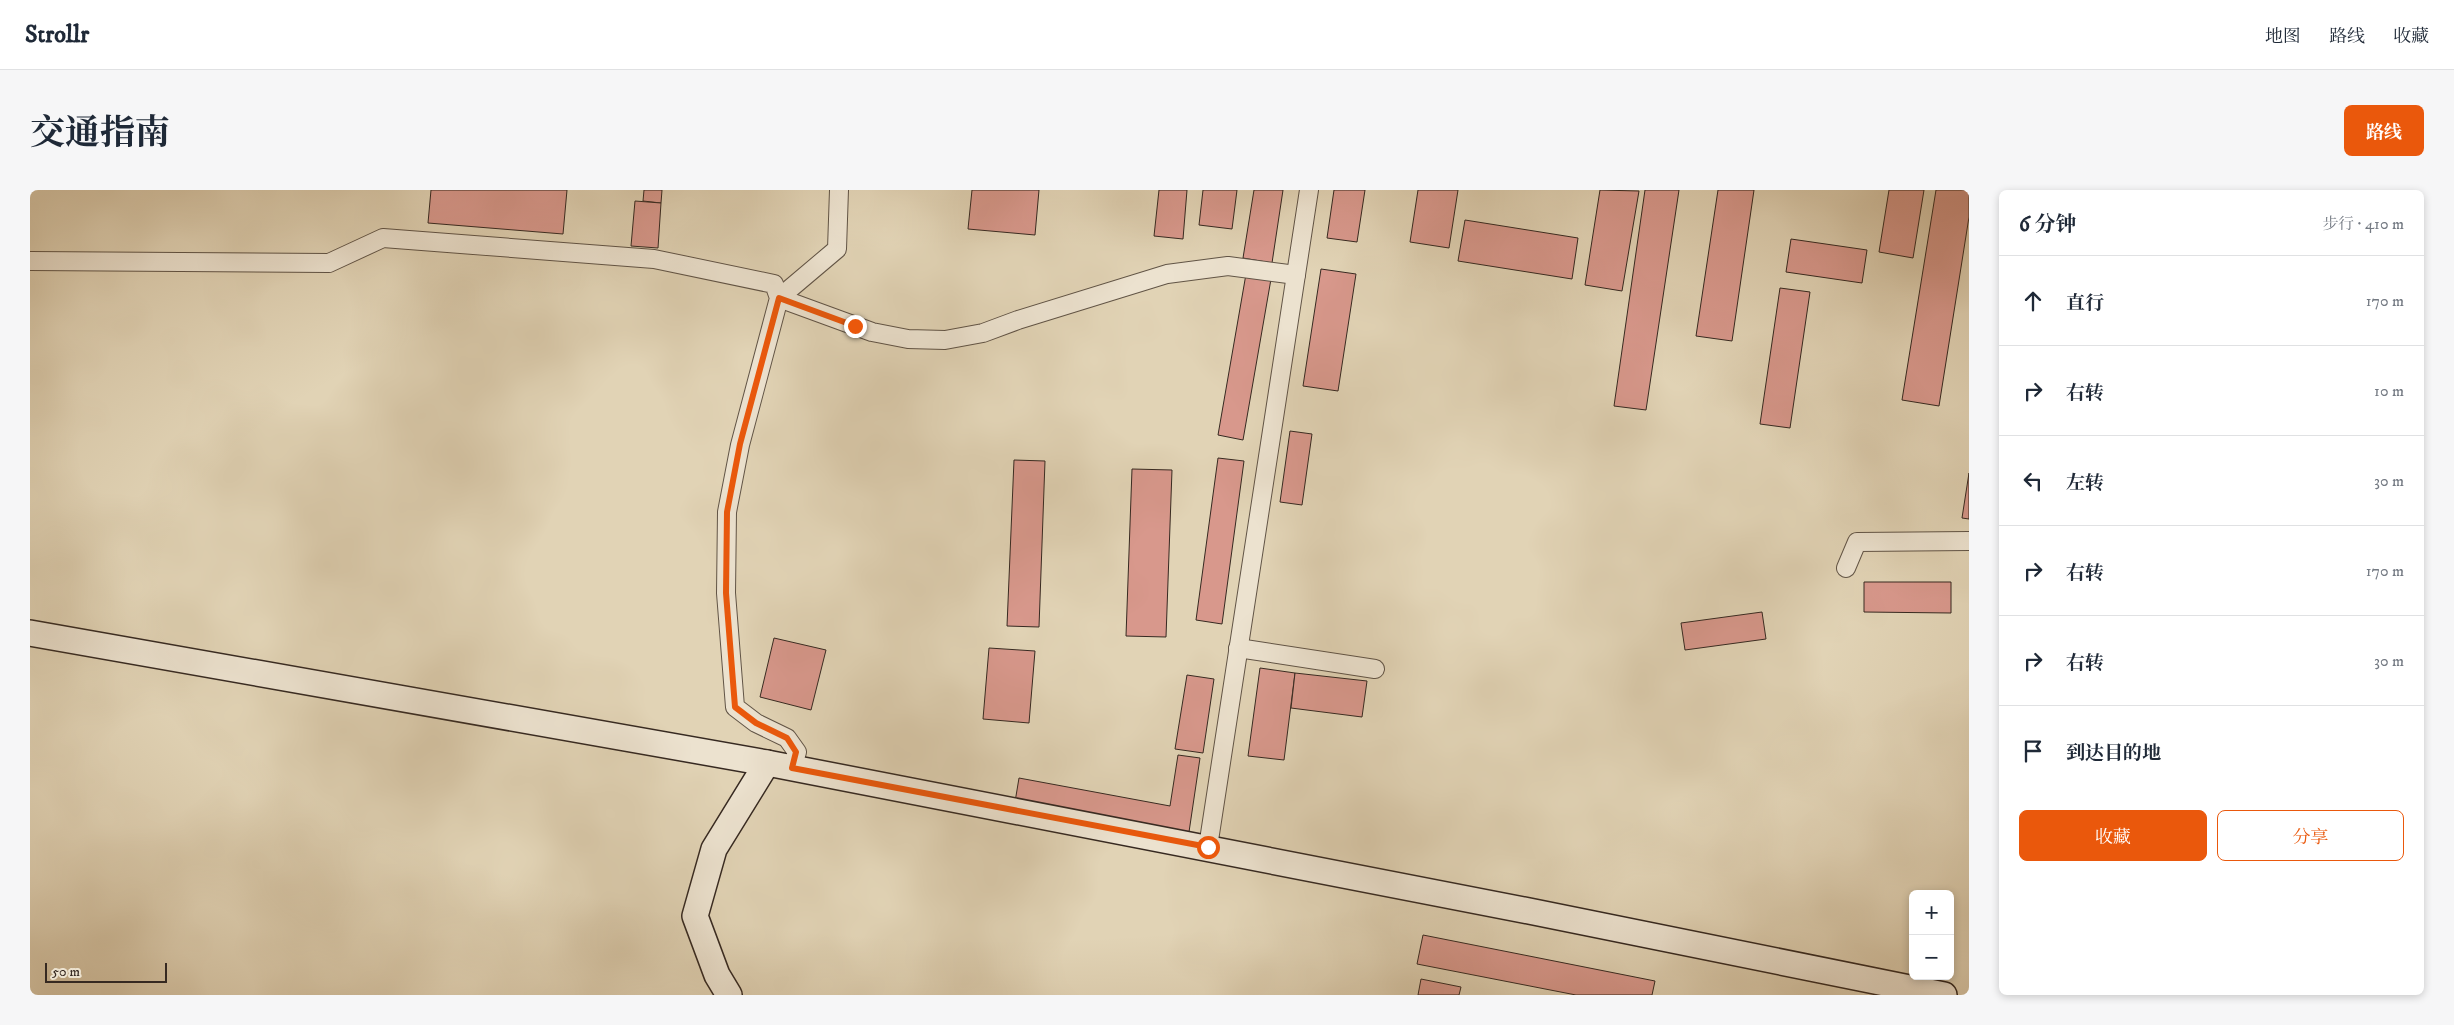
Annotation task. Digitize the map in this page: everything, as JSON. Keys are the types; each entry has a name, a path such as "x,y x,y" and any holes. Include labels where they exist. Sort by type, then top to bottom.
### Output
{"street":[{"path":"779,298 837,249 839,190"},
{"path":"1208,847 1309,190"},
{"path":"30,260 329,263 383,238 654,259 774,284 779,298 740,444 727,512 726,593 735,707 756,723 787,738 796,752 792,768"},
{"path":"779,298 881,334 908,339 945,340 982,333 1167,274 1228,266 1296,275"},
{"path":"1846,568 1857,542 1969,541"},
{"path":"30,633 767,763 1208,847 1944,995"},
{"path":"1238,648 1375,669"},
{"path":"729,995 717,975 695,916 714,849 767,763"}],"building":[{"path":"431,190 567,190 563,234 428,223"},
{"path":"644,190 662,190 661,203 643,201"},
{"path":"972,190 1039,190 1035,235 968,229"},
{"path":"1159,190 1187,190 1183,239 1154,236"},
{"path":"1203,190 1237,190 1232,229 1199,225"},
{"path":"1254,190 1283,190 1272,263 1243,258"},
{"path":"1334,190 1365,190 1357,242 1327,238"},
{"path":"1418,190 1458,190 1449,248 1410,242"},
{"path":"1600,190 1639,191 1622,291 1585,285"},
{"path":"1645,190 1679,190 1646,410 1614,406"},
{"path":"1718,190 1754,190 1732,341 1696,336"},
{"path":"1889,190 1924,190 1913,258 1879,252"},
{"path":"1936,190 1969,190 1969,217 1939,406 1902,400"},
{"path":"635,201 661,203 658,248 631,246"},
{"path":"1465,220 1578,238 1572,279 1458,261"},
{"path":"1791,239 1867,250 1862,283 1786,272"},
{"path":"1321,269 1356,274 1338,391 1303,386"},
{"path":"1246,274 1271,279 1243,440 1218,435"},
{"path":"1780,288 1810,292 1790,428 1760,424"},
{"path":"1290,431 1312,434 1302,505 1280,502"},
{"path":"1218,458 1244,461 1222,624 1196,620"},
{"path":"1014,460 1045,461 1039,627 1007,626"},
{"path":"1132,469 1172,470 1166,637 1126,636"},
{"path":"1969,473 1969,519 1962,518"},
{"path":"1864,582 1951,582 1951,613 1864,612"},
{"path":"1762,612 1766,639 1685,650 1681,623"},
{"path":"774,638 826,650 811,710 760,697"},
{"path":"989,648 1035,651 1029,723 983,719"},
{"path":"1260,668 1295,673 1284,760 1248,756"},
{"path":"1295,673 1367,681 1362,717 1291,708"},
{"path":"1187,675 1214,679 1203,753 1175,749"},
{"path":"1178,755 1200,758 1189,832 1015,802 1019,778 1170,806"},
{"path":"1423,935 1655,981 1652,995 1576,995 1417,964"},
{"path":"1421,979 1461,987 1459,995 1418,995"}],"route":[{"path":"855,326 779,298 740,444 727,512 726,593 735,707 756,723 787,738 796,752 792,768 1208,847"}]}
